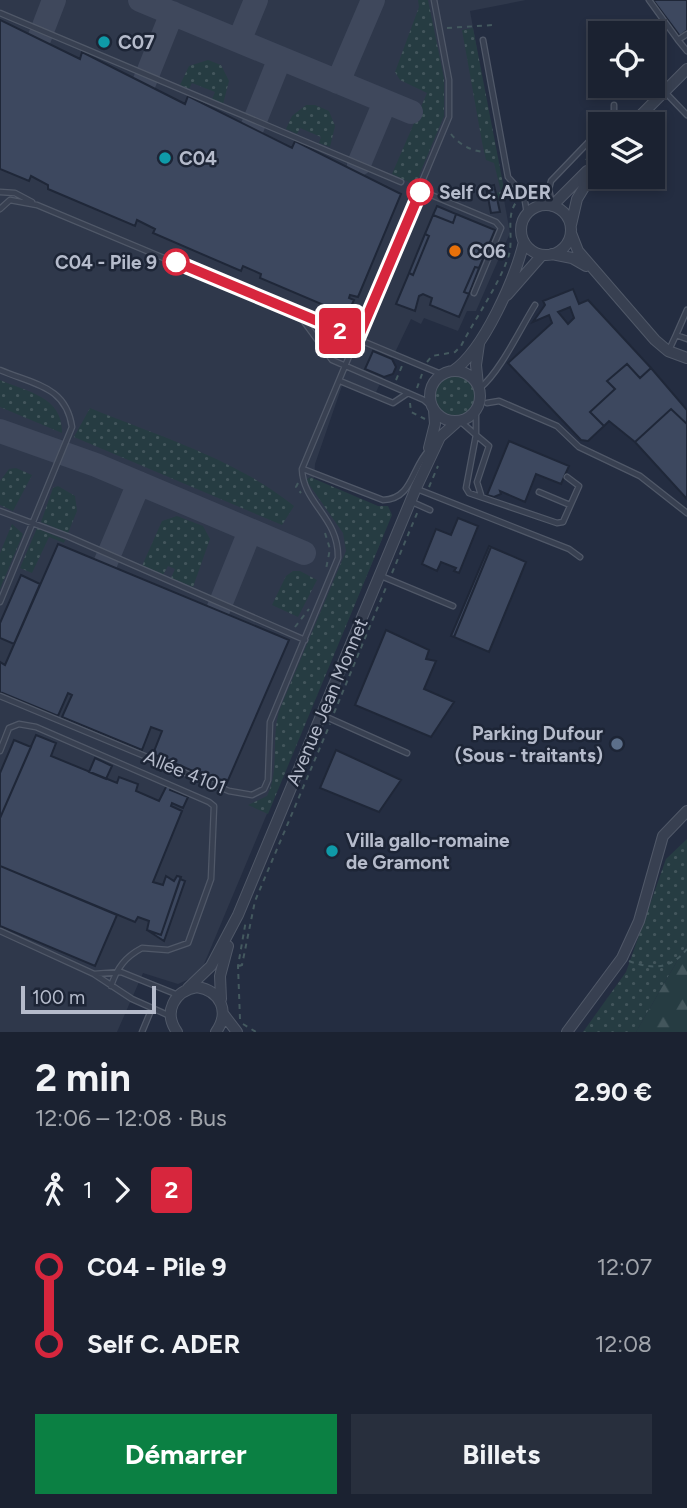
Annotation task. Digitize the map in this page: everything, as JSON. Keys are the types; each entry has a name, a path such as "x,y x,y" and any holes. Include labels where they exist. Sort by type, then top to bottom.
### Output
{"street":[{"path":"665,90 687,69"},
{"path":"644,112 657,98"},
{"path":"552,206 588,172"},
{"path":"493,316 523,274 547,254 565,246 577,199 588,180"},
{"path":"479,387 470,376 453,371 442,374 430,392 433,408 447,420 459,421 476,410 479,387 476,356 480,341 524,242 521,228 527,214 538,206 552,206 564,213 578,251 602,281 668,351 687,358"},
{"path":"524,242 535,252 578,260 602,281"},
{"path":"453,371 480,341"},
{"name":"Avenue Jean Monnet","path":"421,490 435,424 433,408"},
{"name":"Avenue Jean Monnet","path":"178,995 211,967 238,915 326,717 416,503 440,437 459,421"},
{"path":"568,1032 622,958 639,921 663,836 687,811"},
{"name":"Avenue Jean Monnet","path":"224,1015 219,989 222,965 238,915"},
{"path":"188,988 205,988 222,1004"},
{"path":"176,1032 170,1016 178,995"},
{"path":"224,1015 237,1028 219,1032 224,1015"}],"lane":[{"path":"0,511 34,523 305,640 338,558 339,540 330,521 303,485 302,469 446,128 450,90 434,0"},
{"path":"649,0 687,51"},
{"path":"0,13 401,182"},
{"path":"678,40 687,34"},
{"path":"483,40 508,177 525,198 527,214"},
{"path":"665,92 687,115"},
{"path":"614,105 614,112"},
{"path":"552,206 549,194 551,181 588,142"},
{"path":"419,190 496,222 501,228 474,293"},
{"path":"0,192 15,193 37,205 442,374"},
{"path":"0,209 10,200 37,205"},
{"path":"479,387 494,377 501,359 535,305"},
{"path":"668,351 687,310"},
{"path":"294,311 332,360 411,394 433,408"},
{"path":"676,335 687,339"},
{"path":"0,370 61,397 69,409 72,427 0,602"},
{"path":"340,381 393,403 411,394"},
{"path":"487,403 499,401 556,426 579,447 640,476 687,513"},
{"path":"476,410 476,435 466,488 469,493 557,523 563,522 579,486 566,477"},
{"path":"459,421 489,446 477,482 481,495"},
{"path":"302,469 383,500 393,500 406,491 429,450"},
{"path":"421,490 569,549 580,557"},
{"path":"539,492 570,505"},
{"path":"416,503 430,510"},
{"path":"385,577 453,606"},
{"name":"Allée 4101","path":"0,696 229,791 252,795 264,789 268,780 270,722 305,640"},
{"path":"326,717 407,753"},
{"path":"0,751 9,728 19,724 36,727 214,806 211,879 188,943 168,950 142,948 130,955 115,972 111,986"},
{"path":"0,931 66,959 170,1016"},
{"path":"94,974 115,972 178,995"},
{"path":"142,1032 152,1008"}],"path":[{"path":"439,29 493,25"},
{"path":"446,128 457,142 484,154 503,150"},
{"path":"429,421 411,412 409,406 411,394 425,367 432,356 447,356 461,346 508,259 513,235 512,207 525,198 549,194"},
{"path":"394,383 404,362"},
{"path":"421,490 442,456"},
{"path":"302,469 296,487 303,497"},
{"path":"238,966 242,965 255,901 326,717 416,503"},
{"path":"323,525 330,549 324,576"},
{"path":"292,634 314,599"},
{"path":"622,958 642,966 658,968 680,958 687,948"},
{"path":"237,1028 256,1032"}],"shaded area":[{"path":"0,0 526,0 470,11 510,233 476,311 467,311 458,331 424,318 421,324 411,319 376,392 344,380 315,464 314,480 334,500 330,515 382,539 202,969 196,976 178,984 143,973 117,1032 0,1032"}],"green space":[{"path":"418,0 428,0 444,78 444,116 415,185 392,174 427,93 400,80 395,72 419,7"},
{"path":"473,28 506,199 498,201 496,193 501,192 494,163 486,160 462,30"},
{"path":"208,60 221,65 229,81 223,104 212,99 215,92 192,83 189,89 180,85 189,66"},
{"path":"306,105 315,105 329,111 335,126 330,147 319,143 321,137 300,128 297,134 286,129 292,116"},
{"path":"455,376 469,382 475,396 469,410 455,416 441,410 435,396 441,382"},
{"path":"0,380 32,393 50,404 57,411 62,433 0,407"},
{"path":"90,408 222,462 271,489 294,506 282,525 74,437"},
{"path":"16,468 32,475 13,511 0,505 0,481 9,469"},
{"path":"310,477 378,506 388,506 392,515 268,814 248,805 267,796 271,786 279,711 346,551 343,533 306,480"},
{"path":"58,486 75,496 77,511 68,533 41,522 53,488"},
{"path":"177,516 203,526 210,539 193,587 171,578 175,569 168,566 163,575 142,566 162,521"},
{"path":"12,524 23,534 0,589 0,553"},
{"path":"37,528 65,540 64,543 49,537 32,573 20,568"},
{"path":"293,571 300,571 317,580 298,617 272,605 286,576"},
{"path":"687,839 687,944 636,1032 583,1032 626,972 666,859"},
{"path":"687,944 687,1032 636,1032"}],"building":[{"path":"653,0 687,0 687,30 680,36"},
{"name":"C04","path":"0,20 80,59 82,52 185,104 188,96 292,148 295,141 401,194 358,297 350,295 349,298 354,300 347,315 260,278 261,274 243,266 241,271 153,233 155,229 137,220 135,226 48,189 48,185 31,176 29,181 0,169"},
{"path":"494,185 500,212 491,213 486,187"},
{"path":"437,206 456,214 453,223 433,215"},
{"name":"C06","path":"456,214 495,230 479,268 475,267 464,292 469,294 459,317 430,305 432,298 423,294 419,296 415,311 396,304 409,273 413,275 429,236 425,234 433,215 453,223"},
{"path":"425,234 429,236 413,275 409,273"},
{"path":"475,267 479,268 469,294 464,292"},
{"path":"573,289 579,304 588,300 651,368 640,378 627,364 607,381 615,389 590,412 604,426 588,441 581,440 508,363 552,323 549,315 533,322 545,305 543,301","holes":["570,307 574,318 568,324 558,312"]},
{"path":"373,351 392,359 396,367 393,374 384,377 365,369"},
{"path":"627,364 640,378 651,368 687,410 687,424 671,409 635,442 609,421 604,426 590,412 615,389 607,381"},
{"path":"671,409 687,424 687,499 635,442"},
{"path":"509,441 569,466 561,484 536,474 525,502 500,491 501,494 494,497 487,495"},
{"path":"458,518 478,526 459,573 454,571 456,568 441,562 437,571 422,564 436,529 451,535"},
{"path":"58,544 289,640 226,785 153,754 162,731 151,727 142,750 62,717 72,695 68,693 58,716 0,692 0,662 5,665"},
{"path":"489,546 491,547 454,637 451,636"},
{"path":"491,547 526,562 489,652 454,637"},
{"path":"21,575 40,584 14,644 0,638 0,623"},
{"path":"386,630 429,650 426,659 436,661 424,689 454,702 431,737 355,705"},
{"path":"36,735 56,743 51,756 117,783 119,777 138,784 136,791 159,801 167,785 171,787 170,790 188,797 183,808 172,803 171,806 182,811 153,882 163,885 166,876 174,881 177,876 181,877 161,935 147,930 149,921 138,917 135,922 0,866 0,818"},
{"path":"14,740 31,747 0,818 0,773"},
{"path":"336,750 401,780 379,812 320,788"},
{"path":"95,758 112,766 106,779 89,772"},
{"path":"0,866 117,915 95,966 0,926"},
{"path":"180,879 185,881 164,941 147,930 161,935"}],"taxiway":[{"path":"39,39 54,0"},
{"path":"140,0 411,112"},
{"path":"239,41 256,0"},
{"path":"338,82 373,0"},
{"path":"144,83 172,13"},
{"path":"252,128 280,58"},
{"path":"359,164 385,102"},
{"path":"0,431 96,465 304,553"},
{"path":"105,564 139,483"},
{"path":"218,610 250,531"}],"bus line":[{"name":"2","path":"176,262 358,338 420,192"}],"place":[{"name":"C07","path":"104,42"},
{"name":"C04","path":"165,158"},
{"name":"Self C. ADER","path":"420,192"},
{"name":"C06","path":"455,251"},
{"name":"C04 - Pile 9","path":"176,262"},
{"name":"Parking Dufour (Sous - traitants)","path":"617,744"},
{"name":"Villa gallo-romaine de Gramont","path":"332,851"}]}
